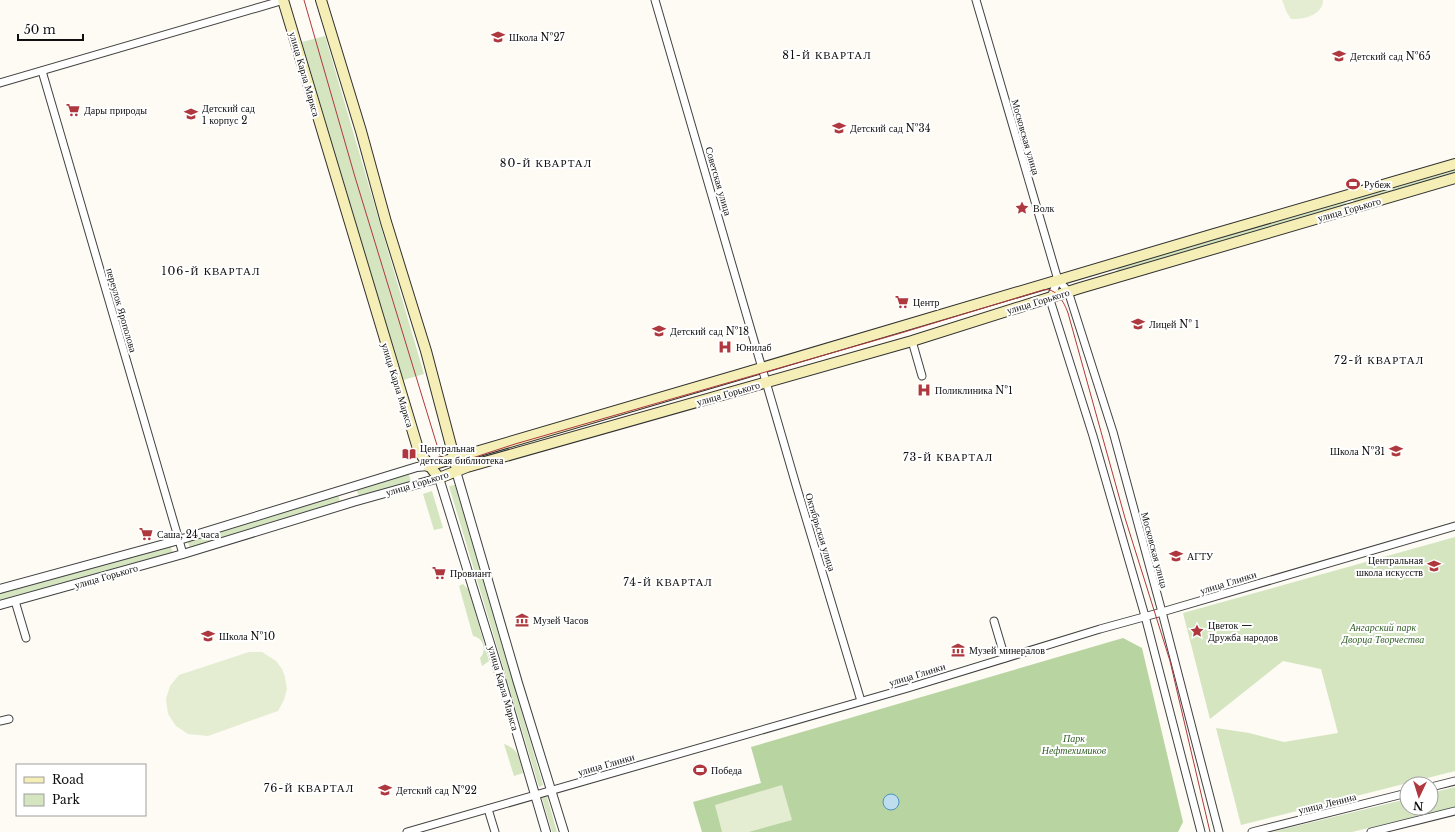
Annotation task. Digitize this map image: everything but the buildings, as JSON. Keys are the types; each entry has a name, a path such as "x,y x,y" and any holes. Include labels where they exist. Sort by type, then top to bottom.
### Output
{"main road":[{"name":"улица Карла Маркса","path":"283,0 415,441 419,452 428,466 439,478"},
{"name":"улица Карла Маркса","path":"321,0 361,132 386,222 426,351 454,457 456,472"},
{"name":"улица Горького","path":"428,466 454,457 1455,164"},
{"name":"улица Горького","path":"439,478 766,382 912,341 1051,296 1455,178"}],"street":[{"path":"0,83 283,0"},
{"name":"Советская улица","path":"655,0 762,368"},
{"name":"Московская улица","path":"976,0 1058,280 1068,291 1113,432 1162,612 1218,832"},
{"name":"переулок Ярополова","path":"42,71 183,554"},
{"path":"1058,280 1051,296 1052,306 1146,616 1201,832"},
{"path":"912,341 922,376"},
{"name":"Октябрьская улица","path":"762,368 861,701"},
{"name":"улица Горького","path":"0,589 179,540 349,488 428,466"},
{"name":"улица Карла Маркса","path":"456,472 515,675 564,832"},
{"name":"улица Горького","path":"0,605 183,554 353,502 439,478"},
{"name":"улица Карла Маркса","path":"439,478 498,665 546,832"},
{"path":"349,488 353,502"},
{"name":"улица Глинки","path":"407,832 594,779 1455,526"},
{"path":"15,601 26,638"},
{"path":"994,621 1005,658"},
{"path":"0,721 9,718"},
{"path":"1439,786 1455,782"},
{"name":"улица Ленина","path":"1252,832 1399,795"},
{"path":"488,809 495,832"},
{"path":"1371,832 1455,811"}],"green space":[{"path":"1282,0 1323,0 1320,9 1312,16 1301,19 1291,19"},
{"path":"325,36 424,374 403,380 302,42"},
{"path":"1455,168 1455,174 1354,203 1353,198"},
{"path":"1345,200 1346,205 1114,274 1120,266"},
{"path":"408,473 411,481 359,496 356,489"},
{"path":"455,485 543,785 539,787 449,486"},
{"path":"432,491 443,528 434,530 423,494"},
{"path":"338,494 340,502 190,548 187,540"},
{"name":"Ангарский парк Дворца Творчества","path":"1455,537 1455,771 1435,776 1399,776 1399,785 1241,825 1216,728 1249,733 1284,742 1338,733 1321,669 1283,661 1210,719 1183,613"},
{"path":"170,545 173,553 0,602 0,592"},
{"path":"463,584 469,590 489,661 482,666 480,658 484,648 480,639 473,636 459,586"},
{"name":"Парк Нефтехимиков","path":"1123,638 1142,648 1183,822 1178,832 702,832 693,802 761,783 751,747"},
{"path":"249,652 262,652 276,661 282,669 287,689 284,700 278,711 208,736 188,734 176,726 168,714 166,699 170,686 179,675"},
{"path":"504,744 513,749 518,755 523,773 514,776"},
{"path":"782,785 792,820 749,832 722,832 715,805"},
{"path":"1455,787 1455,807 1439,811 1439,791"},
{"path":"547,797 557,832 552,832 542,798"},
{"path":"1399,801 1399,816 1418,816 1352,832 1272,832"}],"water":[{"path":"891,794 898,799 899,802 894,809 891,810 884,805 883,802 888,795"}],"tram line":[{"path":"304,0 355,177 440,455 446,462 460,462 515,444 901,333 1043,290 1056,293 1062,300 1068,313 1125,518 1170,661 1210,832"}],"place":[{"name":"Школа №27","path":"498,37"},
{"name":"Детский сад №65","path":"1339,56"},
{"name":"Дары природы","path":"73,110"},
{"name":"Детский сад 1 корпус 2","path":"191,114"},
{"name":"Детский сад №34","path":"839,128"},
{"name":"Рубеж","path":"1353,184"},
{"name":"Волк","path":"1022,208"},
{"name":"Центр","path":"902,302"},
{"name":"Лицей № 1","path":"1138,324"},
{"name":"Детский сад №18","path":"659,331"},
{"name":"Юнилаб","path":"725,347"},
{"name":"Поликлиника №1","path":"924,390"},
{"name":"Школа №31","path":"1396,451"},
{"name":"Центральная детская библиотека","path":"409,454"},
{"name":"Саша, 24 часа","path":"146,534"},
{"name":"АГТУ","path":"1176,556"},
{"name":"Центральная школа искусств","path":"1434,566"},
{"name":"Провиант","path":"439,573"},
{"name":"Музей Часов","path":"522,620"},
{"name":"Цветок — Дружба народов","path":"1197,631"},
{"name":"Школа №10","path":"208,636"},
{"name":"Музей минералов","path":"958,650"},
{"name":"Победа","path":"700,770"},
{"name":"Детский сад №22","path":"385,790"}],"district":[{"name":"81-Й КВАРТАЛ","path":"827,55"},
{"name":"80-Й КВАРТАЛ","path":"546,163"},
{"name":"106-Й КВАРТАЛ","path":"211,271"},
{"name":"72-Й КВАРТАЛ","path":"1379,360"},
{"name":"73-Й КВАРТАЛ","path":"948,457"},
{"name":"74-Й КВАРТАЛ","path":"668,582"},
{"name":"76-Й КВАРТАЛ","path":"309,788"}]}
